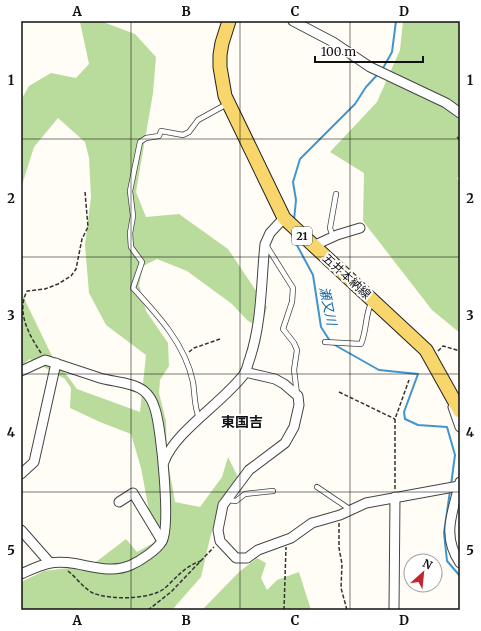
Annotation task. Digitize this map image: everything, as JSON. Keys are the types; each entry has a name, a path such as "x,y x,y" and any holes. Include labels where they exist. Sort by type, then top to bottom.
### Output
{"main road":[{"name":"五井本納線","path":"229,21 222,43 220,67 225,96 284,218 416,340 432,359 458,405"}],"street":[{"path":"294,21 333,42 370,67 446,103 460,113"},
{"path":"164,462 168,450 245,372 255,343 265,244 270,233 284,218"},
{"path":"313,246 333,237 360,228"},
{"path":"21,371 45,360 139,388 145,392 155,409 164,462 165,526 162,541 154,549 131,565 120,569 105,570 73,564 50,563 21,574"},
{"path":"21,474 34,462 56,363"},
{"path":"245,372 275,379 294,391 298,396 299,405 297,417 285,443 249,470 227,500 220,514 218,530 220,541 236,558 247,558 258,550 291,538 312,523 340,515 366,503 460,484 449,526 450,543 460,563"},
{"path":"458,405 453,408 460,427"},
{"path":"119,502 133,493 162,541"},
{"path":"394,610 395,497"},
{"path":"21,530 50,563"}],"lane":[{"path":"200,419 195,409 193,382 184,356 158,314 133,288 142,262 132,247 130,233 133,216 130,191 140,142 146,138 159,136 161,130 183,135 189,132 198,120 228,103"},
{"path":"333,237 330,228 336,194"},
{"path":"265,244 271,250 293,288 292,302 283,329 294,343 297,350 294,370 298,396"},
{"path":"325,342 361,344 367,320 367,310 372,300"},
{"path":"317,487 351,510"},
{"path":"227,500 236,501 245,494 273,491"}],"path":[{"path":"45,360 25,323 22,312 23,300 27,291 45,289 58,284 71,276 76,269 82,239 88,227 85,192"},
{"path":"184,356 194,348 220,339"},
{"path":"432,359 442,346 460,351"},
{"path":"395,497 395,419 409,380"},
{"path":"339,392 395,419"},
{"path":"340,515 339,548 342,564 341,588 347,610"},
{"path":"286,539 284,609 287,610"},
{"path":"148,610 171,592 220,541"},
{"path":"50,563 64,568 94,593 108,597 144,596 158,592 178,573 191,564 201,561"}],"green space":[{"path":"403,21 460,21 460,176 457,178 460,184 460,333 432,310 363,221 364,173 330,152 377,102 400,50"},
{"path":"80,22 103,22 135,34 156,57 153,93 136,192 146,217 179,214 228,249 267,307 261,328 248,321 232,304 187,271 157,259 143,266 139,285 146,311 168,343 169,366 160,380 159,393 166,421 167,457 175,502 200,507 222,477 228,457 243,487 221,503 210,538 201,577 172,610 21,610 21,582 44,571 92,565 126,539 137,552 155,542 141,468 131,434 70,408 71,388 65,379 30,359 21,366 21,292 51,354 77,389 140,412 146,355 106,325 89,293 85,245 91,197 89,158 85,142 58,118 34,147 21,188 21,100 29,86 51,73 76,78 89,64"},
{"path":"257,558 266,563 261,578 267,590 277,580 299,572 311,610 202,610 239,572"}],"waterway":[{"name":"瀬又川","path":"382,70 392,52 396,21"},
{"name":"瀬又川","path":"294,220 296,200 293,182 300,159 355,104 366,87 378,74"},
{"name":"瀬又川","path":"293,232 292,236 313,275 321,327 330,341"},
{"name":"瀬又川","path":"333,344 379,370 418,374 404,412 405,419 418,425 447,427 455,455 451,485"},
{"name":"瀬又川","path":"450,491 444,533 447,561 460,576"}],"district":[{"name":"東国吉","path":"242,422"}]}
